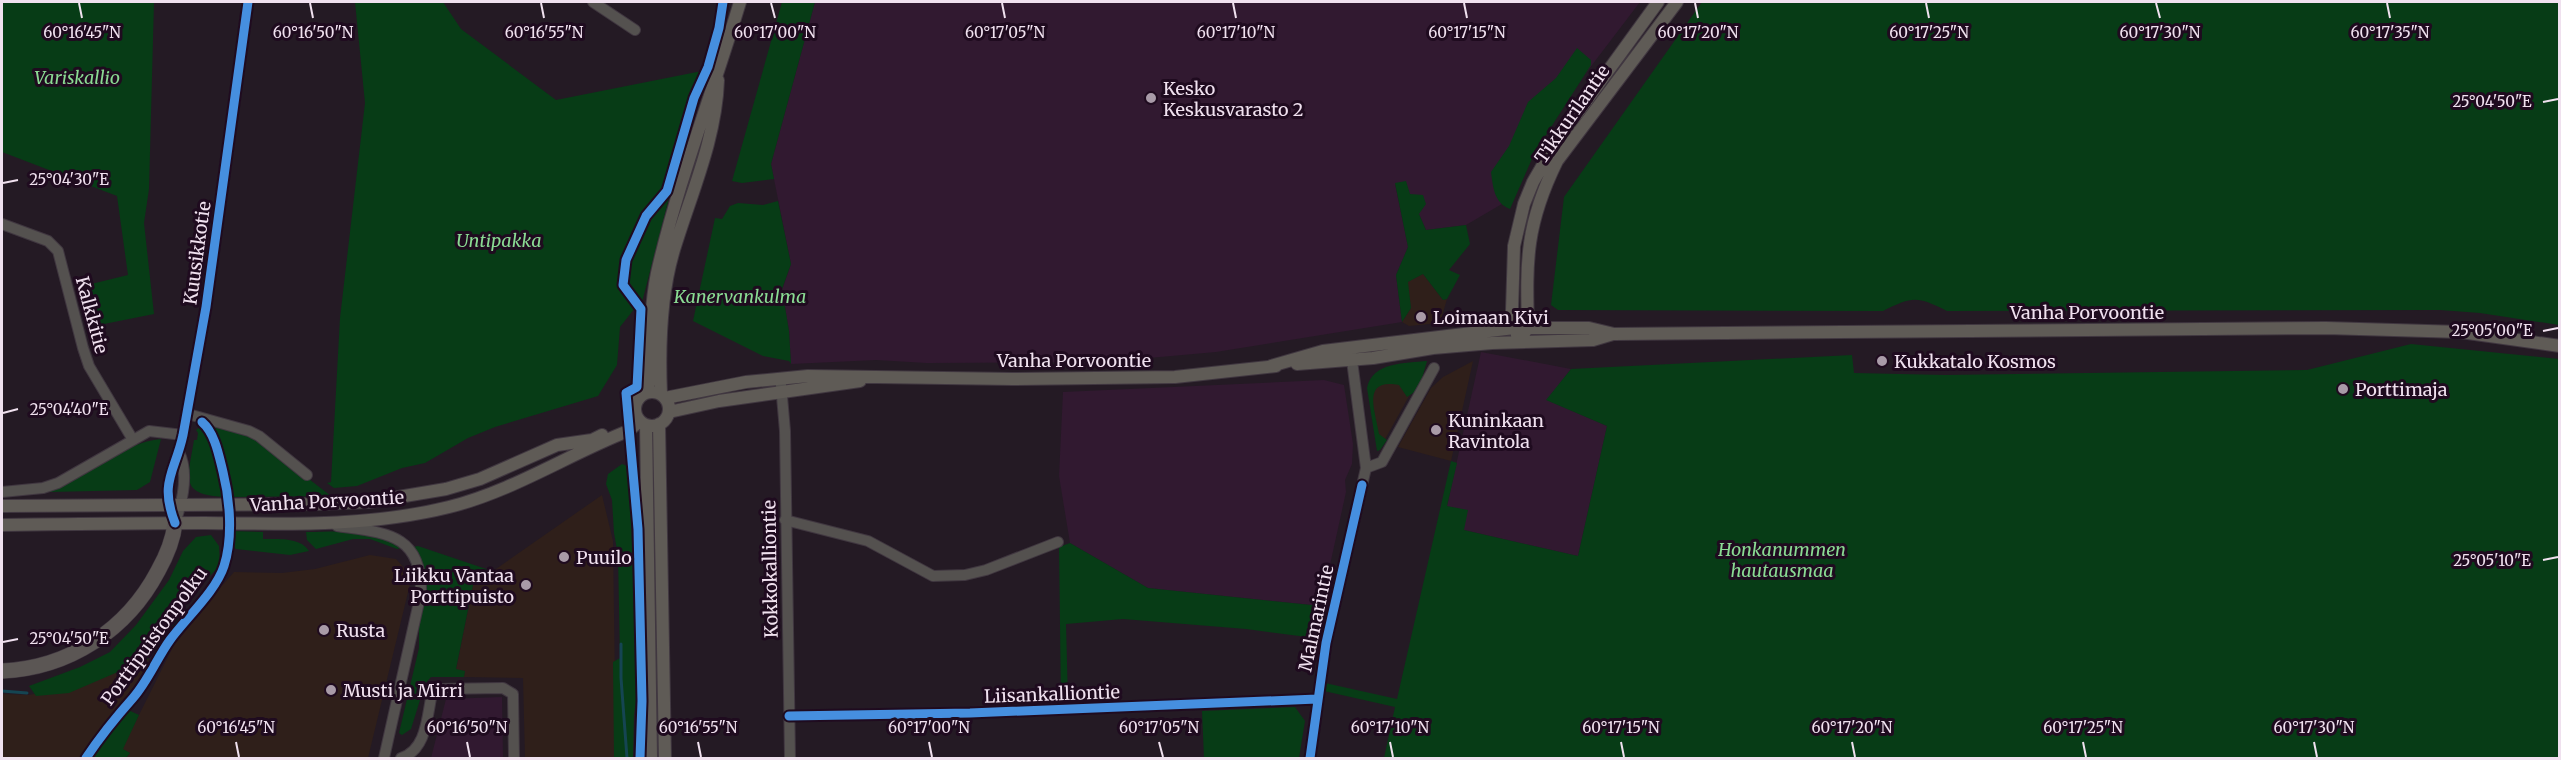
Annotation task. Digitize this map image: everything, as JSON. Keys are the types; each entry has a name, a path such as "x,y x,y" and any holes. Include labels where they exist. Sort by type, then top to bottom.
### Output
{"highway":[{"path":"2,671 63,658 79,651 114,629 147,592 167,555 173,539 175,523"}],"main road":[{"path":"651,759 641,420 636,403 646,393 649,383 657,275 705,108 719,73 740,2"},
{"name":"Tikkurilantie","path":"1519,342 1514,328 1514,246 1524,204 1533,182 1556,144 1658,2"},
{"name":"Tikkurilantie","path":"1528,328 1528,245 1536,207 1546,184 1557,161 1677,2"},
{"path":"659,424 669,412 663,396 661,331 667,280 710,138 718,98 719,73"},
{"name":"Vanha Porvoontie","path":"663,396 780,379 837,375 877,378 1175,377 1271,366 1514,328 1589,328 1614,334 2326,328 2461,332 2559,346"},
{"path":"1519,342 1528,328"},
{"name":"Vanha Porvoontie","path":"1351,353 1519,342 1593,340 1614,334"},
{"name":"Vanha Porvoontie","path":"669,412 719,401 838,386 877,378"},
{"path":"646,393 663,396"},
{"path":"641,420 659,424"},
{"name":"Vanha Porvoontie","path":"2,506 168,506 369,502 411,496 480,478 557,445 592,440 641,420"},
{"name":"Vanha Porvoontie","path":"2,525 316,523 372,520 417,514 471,500 512,486 628,431 641,420"},
{"path":"659,424 665,759"}],"street":[{"name":"Kuusikkotie","path":"168,506 173,460 179,452 188,414 207,307 248,2"},
{"path":"592,2 635,30"},
{"name":"Kalkkitie","path":"2,224 48,241 58,252 90,366 133,440"},
{"name":"Malmarintie","path":"1310,759 1317,699 1332,613 1366,468 1351,353"},
{"path":"1366,468 1382,462 1434,368"},
{"name":"Kokkokalliontie","path":"780,379 785,418 790,759"},
{"path":"188,414 249,431 259,436 307,476"},
{"path":"2,492 43,488 58,483 149,431 183,435"},
{"name":"Kuusikkotie","path":"175,523 181,505 184,461 179,452"},
{"path":"168,506 175,523"},
{"path":"785,520 868,541 933,576 965,575 986,570 1058,542"},
{"path":"316,523 375,531 397,537 409,548 420,569 421,593 384,759"},
{"path":"401,759 416,750 422,739 432,693 437,689 503,687 513,694 514,759"},
{"name":"Liisankalliontie","path":"789,716 990,713 1317,699"}],"shaded area":[{"path":"815,2 1640,2 1560,107 1521,168 1507,201 1466,225 1426,230 1410,194 1395,184 1408,247 1396,275 1402,322 1216,352 1104,362 927,363 876,360 791,364 789,331 782,290 791,264 771,164"},
{"path":"1423,274 1443,300 1447,299 1440,323 1409,326 1402,322 1411,308 1407,282"},
{"path":"1481,352 1571,369 1547,400 1607,426 1578,556 1464,530 1447,506"},
{"path":"1473,361 1451,461 1398,447 1431,388 1443,377"},
{"path":"1374,378 1414,387 1383,443 1378,442 1370,381"},
{"path":"1324,380 1344,385 1353,444 1352,464 1345,480 1346,492 1321,606 1148,588 1070,543 1059,476 1063,392"},
{"path":"602,495 613,541 616,758 525,758 523,678 464,677 465,671 456,670 473,585"},
{"path":"370,555 396,559 407,571 410,584 368,758 126,758 130,753 122,749 179,635 234,572 282,573 315,569"},
{"path":"160,633 141,678 79,758 2,758 2,694 28,695 74,688"},
{"path":"502,697 503,758 431,758 446,699"}],"green space":[{"name":"Variskallio","path":"2,2 154,2 149,189 144,223 154,314 89,327 79,287 128,275 117,196 2,152"},
{"name":"Untipakka","path":"355,2 443,2 461,29 556,100 702,71 641,306 635,308 620,327 617,365 598,396 495,427 468,438 425,463 402,468 357,486 334,488 327,483 331,482 340,318 365,103"},
{"path":"782,2 815,2 771,164 774,179 742,183 732,181"},
{"path":"1702,2 2559,2 2559,325 2480,313 2440,310 1947,311 1921,300 1909,300 1883,311 1558,310 1551,305 1564,197"},
{"path":"1577,48 1591,60 1591,65 1535,152 1510,209 1497,199 1491,172 1509,146 1528,102 1556,78"},
{"path":"1406,181 1410,194 1423,195 1426,204 1419,214 1426,230 1466,225 1470,244 1449,270 1460,275 1447,299 1443,300 1423,274 1408,282 1411,308 1402,322 1396,275 1408,247 1395,183"},
{"name":"Kanervankulma","path":"778,201 791,264 782,289 789,331 791,364 789,361 763,356 693,321 715,218 722,219 730,206 738,203 763,205"},
{"name":"Honkanummen hautausmaa","path":"2411,344 2559,359 2559,758 1384,758 1395,707 1324,691 1325,683 1397,699 1451,461 1457,463 1447,506 1468,510 1464,530 1578,556 1607,426 1546,400 1571,369 1852,355 1854,373 1945,375 2307,370"},
{"path":"1427,361 1419,389 1407,397 1399,385 1379,386 1375,391 1373,398 1379,434 1387,440 1377,451 1367,388 1370,379 1376,373 1391,366"},
{"path":"211,424 244,432 262,443 331,496 232,497 226,464"},
{"path":"200,427 210,438 214,447 226,497 200,493 193,488 190,482 194,440 197,440 196,430"},
{"path":"161,439 150,482 137,490 50,492 49,489 77,477 133,446"},
{"path":"622,464 627,466 631,515 637,694 633,758 614,758 613,662 620,658 618,555 612,500 606,484 608,474"},
{"path":"230,531 263,532 263,539 295,541 309,551 290,555 236,549 231,545"},
{"path":"306,532 368,534 391,541 401,548 397,549 370,539 353,539 316,549 307,540"},
{"path":"211,535 219,546 220,566 190,595 172,631 148,659 69,693 36,696 29,686 80,667 110,652 136,625 169,580 183,551 196,537"},
{"path":"1070,543 1148,588 1321,606 1315,638 1246,629 1123,619 1066,624 1068,701 1061,701 1059,547"},
{"path":"418,546 492,571 473,585 456,669 465,671 464,677 431,677 425,684 411,729 402,735 399,733 419,648 419,618 425,583 424,570 413,547"},
{"path":"1295,707 1305,721 1299,758 1204,758 1202,711"},
{"path":"126,709 139,715 123,749 130,753 126,758 88,758"}],"waterway":[{"path":"621,644 627,758"},
{"path":"2,691 27,693"}],"cycle path":[{"path":"175,523 170,509 168,487 183,435 206,307 248,2"},
{"path":"640,758 642,701 638,529 626,393 637,387 641,309 623,285 626,260 646,216 667,191 694,98 708,67 719,28 723,2"},
{"name":"Porttipuistonpolku","path":"86,758 148,677 170,640 208,595 224,566 229,543 230,519 227,495 216,445 202,422"},
{"path":"1310,758 1326,643 1362,485"},
{"path":"789,716 970,713 1317,699"}],"place":[{"name":"Kesko Keskusvarasto 2","path":"1151,98"},
{"name":"Loimaan Kivi","path":"1421,317"},
{"name":"Kukkatalo Kosmos","path":"1882,361"},
{"name":"Porttimaja","path":"2343,389"},
{"name":"Kuninkaan Ravintola","path":"1436,430"},
{"name":"Puuilo","path":"564,557"},
{"name":"Liikku Vantaa Porttipuisto","path":"526,585"},
{"name":"Rusta","path":"324,630"},
{"name":"Musti ja Mirri","path":"331,690"}]}
